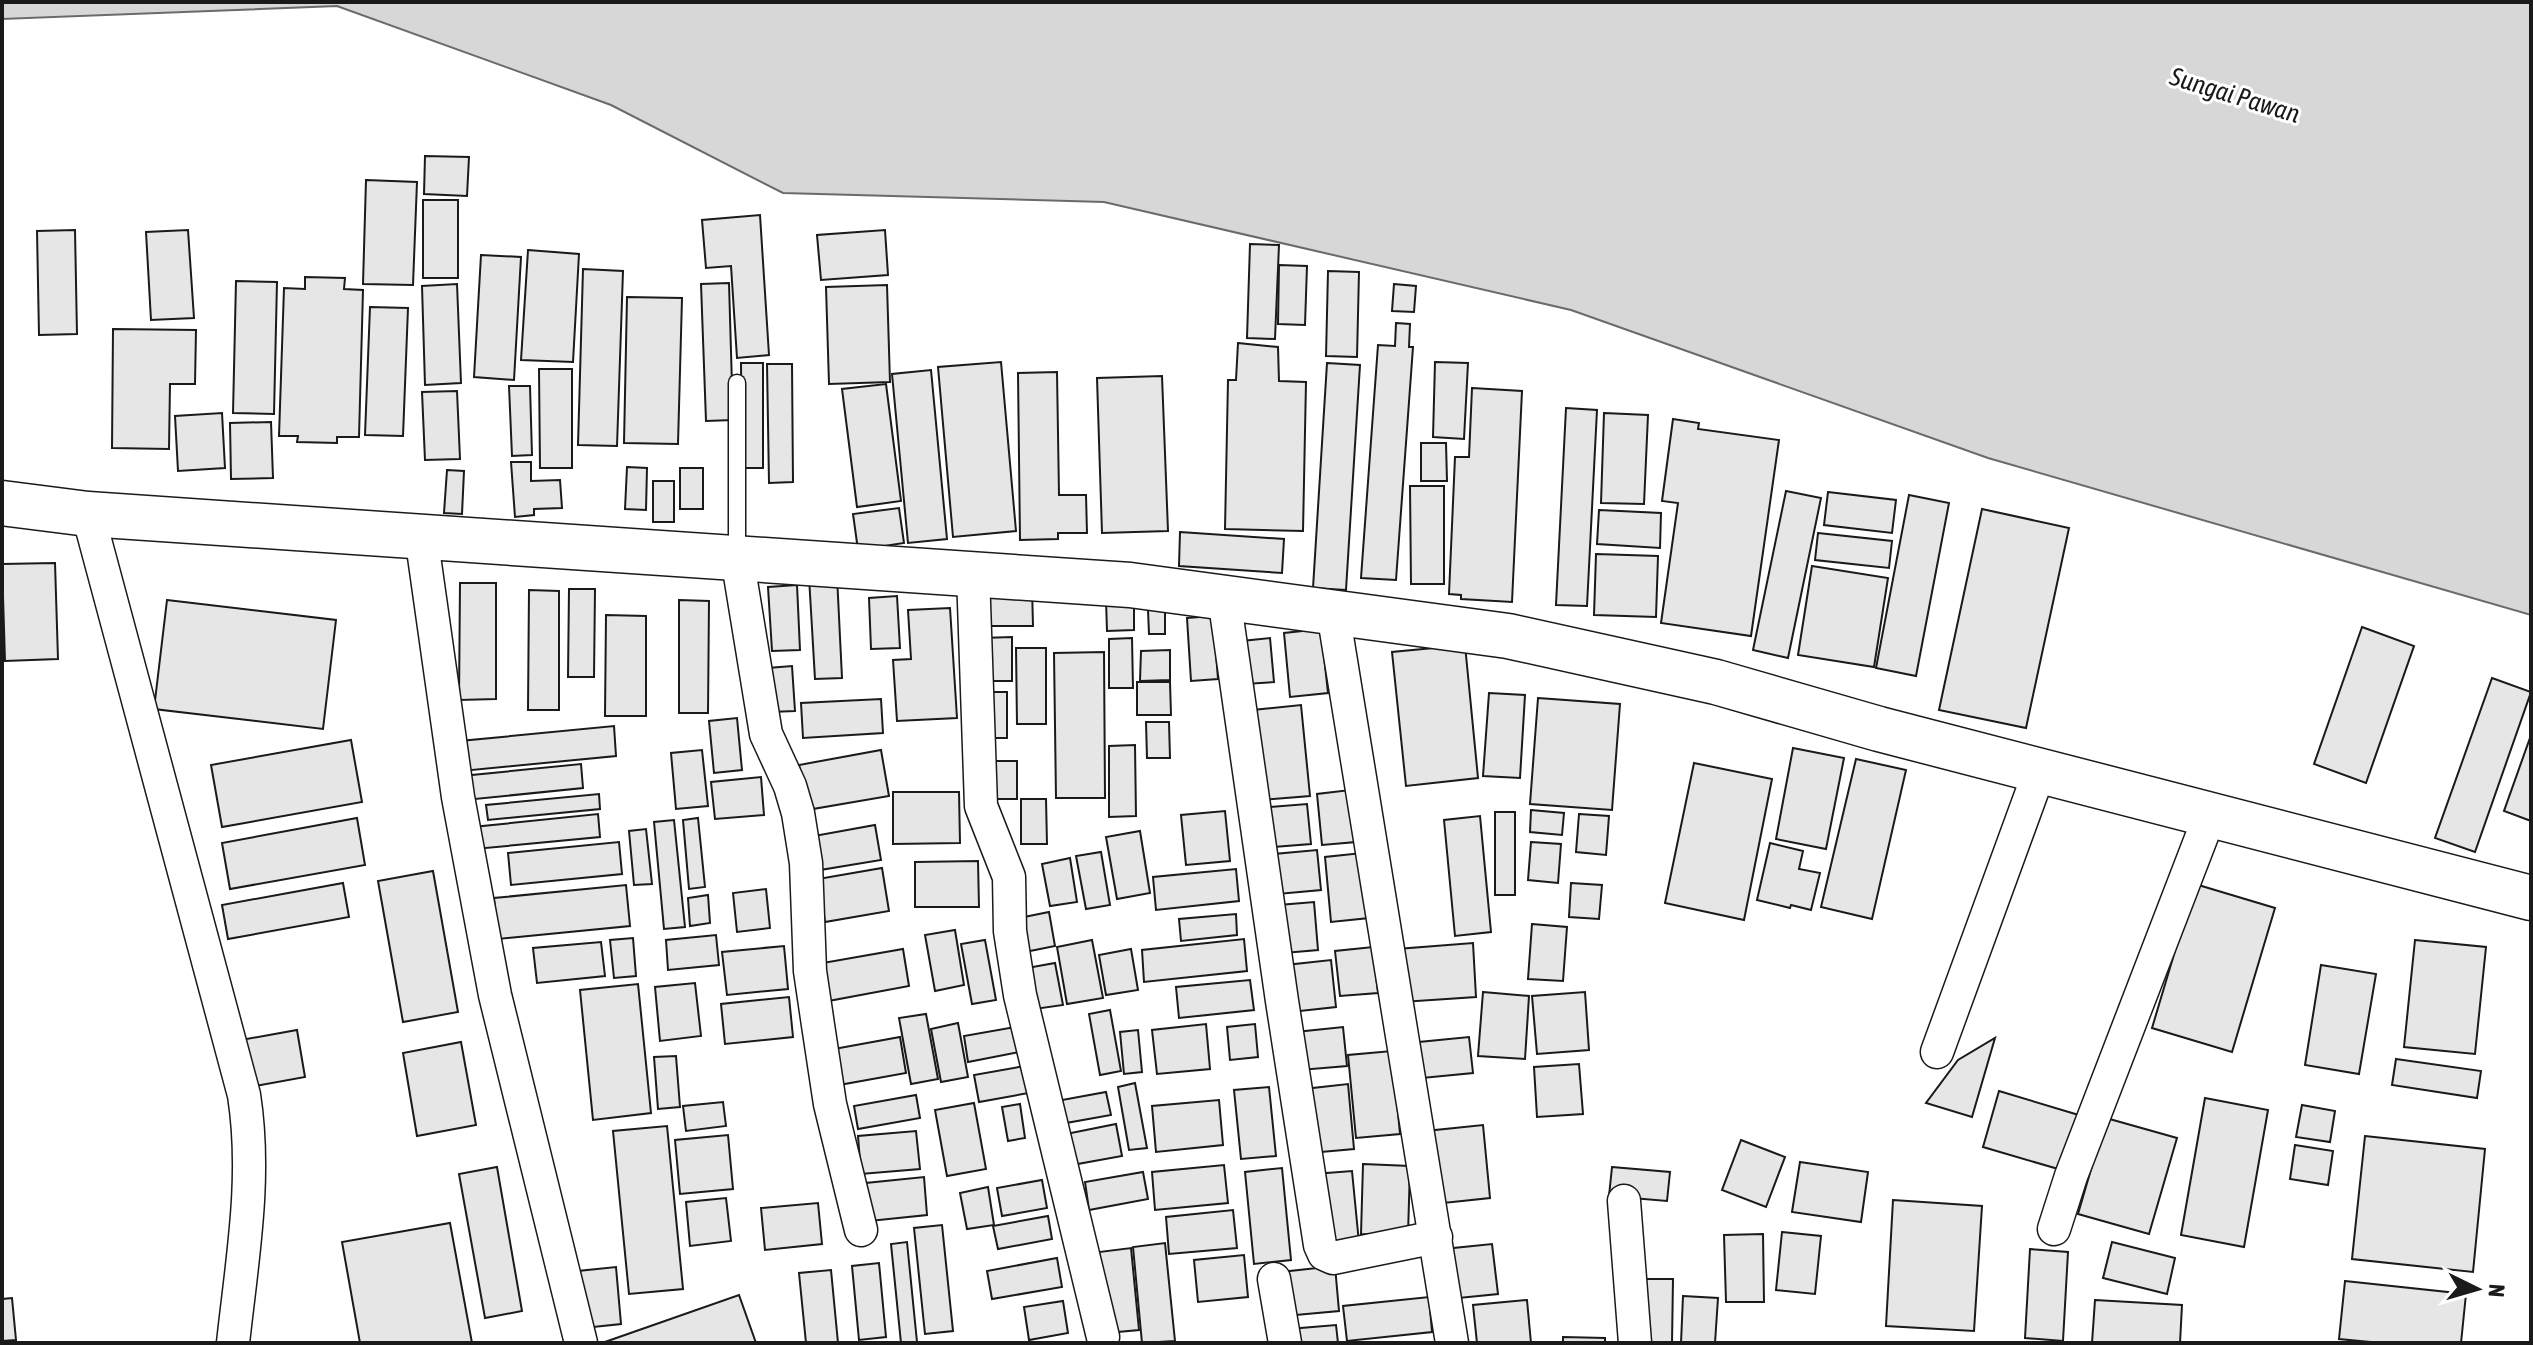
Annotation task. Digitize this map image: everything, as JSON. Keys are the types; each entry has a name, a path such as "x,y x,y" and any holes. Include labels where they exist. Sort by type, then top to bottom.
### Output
{"main road":[{"path":"2,503 88,514 1130,585 1508,636 1716,682 1879,729 2531,898"}],"street":[{"path":"88,514 244,1095 249,1129 249,1200 233,1343"},
{"path":"421,535 458,797 495,995 581,1343"},
{"path":"737,557 766,734 790,786 798,813 806,863 810,971 818,1025 830,1104 861,1230"},
{"path":"973,574 981,806 1009,877 1010,931 1020,995 1103,1337"},
{"path":"1224,597 1288,1048 1320,1245 1324,1254 1333,1258 1436,1237"},
{"path":"1333,612 1452,1343"},
{"path":"1937,1052 2040,770"},
{"path":"2054,1229 2071,1176 2210,815"},
{"path":"1624,1201 1635,1343"},
{"path":"1274,1279 1285,1343"}],"lane":[{"path":"737,383 737,557"}],"water":[{"name":"Sungai Pawan","path":"2,2 2531,2 2531,615 1988,458 1571,310 1104,202 783,193 611,105 337,6 2,19"}],"building":[{"path":"425,156 469,157 467,196 424,194"},
{"path":"366,180 417,182 413,285 363,284"},
{"path":"423,200 458,200 458,278 423,278"},
{"path":"760,215 769,355 737,358 731,266 706,268 702,220"},
{"path":"75,230 77,334 39,335 37,231"},
{"path":"188,230 194,318 151,320 146,232"},
{"path":"885,230 888,275 821,280 817,235"},
{"path":"1250,244 1279,245 1275,339 1247,338"},
{"path":"528,250 579,254 573,362 521,360"},
{"path":"481,255 521,257 514,380 474,377"},
{"path":"1279,265 1307,266 1305,325 1278,324"},
{"path":"583,269 623,271 617,446 578,445"},
{"path":"1328,271 1359,272 1357,357 1326,356"},
{"path":"305,277 345,278 344,289 363,290 359,437 337,437 337,443 297,442 298,436 279,436 284,288 305,289"},
{"path":"236,281 277,282 274,414 233,413"},
{"path":"729,283 733,420 706,421 701,284"},
{"path":"457,284 461,383 425,385 422,286"},
{"path":"1394,284 1416,286 1414,312 1392,311"},
{"path":"887,285 890,382 829,384 826,287"},
{"path":"627,297 682,298 678,444 624,443"},
{"path":"370,307 408,308 403,436 365,435"},
{"path":"1396,323 1410,324 1409,347 1413,347 1396,580 1361,578 1378,345 1395,346"},
{"path":"113,329 196,330 195,384 170,384 169,449 112,448"},
{"path":"1238,343 1278,347 1279,381 1306,382 1303,531 1225,529 1228,380 1236,380"},
{"path":"1001,362 1016,531 953,537 938,367"},
{"path":"1435,362 1468,363 1464,439 1433,437"},
{"path":"741,363 763,363 763,468 742,468"},
{"path":"1327,363 1360,365 1346,590 1313,588"},
{"path":"767,364 792,364 793,482 769,483"},
{"path":"539,369 572,369 572,468 540,468"},
{"path":"931,370 947,539 908,543 892,374"},
{"path":"1057,372 1059,495 1086,495 1087,533 1058,533 1058,539 1020,540 1018,373"},
{"path":"1162,376 1168,531 1102,533 1097,378"},
{"path":"886,384 901,501 857,507 842,389"},
{"path":"509,386 530,386 532,455 512,456"},
{"path":"1472,388 1522,391 1512,602 1461,599 1461,595 1449,594 1455,457 1469,457"},
{"path":"457,391 460,459 425,460 422,392"},
{"path":"1566,408 1597,410 1587,606 1556,605"},
{"path":"222,413 225,468 178,471 175,416"},
{"path":"1604,413 1648,415 1644,504 1601,503"},
{"path":"1673,419 1699,423 1698,429 1779,440 1751,636 1661,623 1678,503 1662,501"},
{"path":"271,422 273,478 231,479 230,423"},
{"path":"1421,443 1446,443 1447,481 1421,481"},
{"path":"511,462 531,462 531,481 560,480 562,508 534,509 534,515 515,517"},
{"path":"627,467 647,468 646,510 625,509"},
{"path":"680,468 703,468 703,509 680,509"},
{"path":"447,470 464,471 462,514 444,513"},
{"path":"653,481 674,481 674,522 653,522"},
{"path":"1410,486 1444,486 1444,584 1411,584"},
{"path":"1786,491 1821,498 1788,658 1753,650"},
{"path":"1828,492 1896,500 1892,533 1824,525"},
{"path":"1909,495 1949,503 1916,676 1876,668"},
{"path":"899,508 904,543 858,550 853,514"},
{"path":"1982,509 2069,528 2026,728 1939,710"},
{"path":"1599,510 1661,513 1660,548 1597,544"},
{"path":"1180,532 1284,539 1282,573 1179,566"},
{"path":"1818,533 1892,541 1889,568 1815,560"},
{"path":"1596,554 1658,556 1656,617 1594,615"},
{"path":"55,563 58,659 5,661 2,564"},
{"path":"1812,566 1888,578 1874,667 1798,655"},
{"path":"837,576 842,678 815,679 809,577"},
{"path":"460,583 496,583 496,699 459,700"},
{"path":"797,585 800,650 772,651 768,587"},
{"path":"989,587 1032,587 1033,626 990,626"},
{"path":"569,589 595,589 594,677 568,677"},
{"path":"529,590 559,591 559,710 528,710"},
{"path":"897,596 900,648 871,649 869,598"},
{"path":"1134,599 1134,630 1107,631 1106,600"},
{"path":"167,600 336,620 323,729 154,709"},
{"path":"679,600 709,601 708,713 679,713"},
{"path":"950,608 957,718 897,721 893,660 911,659 908,610"},
{"path":"1148,610 1165,610 1165,634 1149,634"},
{"path":"606,615 646,616 646,716 605,716"},
{"path":"1213,616 1218,679 1191,681 1187,618"},
{"path":"2362,627 2414,646 2366,783 2314,764"},
{"path":"1321,629 1328,693 1290,697 1284,633"},
{"path":"1012,637 1012,681 981,681 981,638"},
{"path":"1132,638 1133,688 1109,688 1109,639"},
{"path":"1270,638 1274,682 1246,684 1242,641"},
{"path":"1465,645 1478,778 1406,786 1392,652"},
{"path":"1016,648 1046,648 1046,724 1017,724"},
{"path":"1170,650 1170,680 1140,681 1141,651"},
{"path":"1104,652 1105,798 1056,798 1054,653"},
{"path":"792,666 795,711 770,712 768,668"},
{"path":"2492,678 2531,692 2475,852 2435,838"},
{"path":"1137,682 1170,682 1171,715 1137,715"},
{"path":"983,692 1007,692 1007,738 983,738"},
{"path":"1489,693 1525,695 1520,778 1483,776"},
{"path":"1538,698 1620,704 1612,810 1530,804"},
{"path":"881,699 883,733 803,738 801,703"},
{"path":"1301,705 1310,796 1262,800 1253,710"},
{"path":"737,718 742,770 714,773 709,721"},
{"path":"1146,722 1169,722 1170,758 1147,758"},
{"path":"614,726 616,756 462,771 460,741"},
{"path":"2531,735 2531,821 2504,811"},
{"path":"351,740 362,802 222,827 211,765"},
{"path":"1135,745 1136,816 1109,817 1109,746"},
{"path":"1793,748 1844,758 1826,849 1776,839"},
{"path":"702,750 708,806 676,809 671,753"},
{"path":"881,750 889,796 807,810 799,765"},
{"path":"1856,759 1906,770 1872,919 1821,907"},
{"path":"986,761 1017,761 1017,799 986,799"},
{"path":"1694,763 1772,779 1744,920 1665,903"},
{"path":"581,764 583,788 465,800 462,776"},
{"path":"761,777 764,815 715,819 711,782"},
{"path":"1350,790 1356,842 1322,845 1317,794"},
{"path":"893,792 959,792 960,843 893,844"},
{"path":"599,794 600,809 488,820 486,805"},
{"path":"1021,799 1046,799 1047,844 1021,844"},
{"path":"1307,804 1311,844 1262,848 1259,808"},
{"path":"1531,810 1564,813 1562,835 1530,832"},
{"path":"1225,811 1230,861 1186,865 1181,815"},
{"path":"1495,812 1515,812 1515,895 1495,895"},
{"path":"598,814 600,837 475,849 473,827"},
{"path":"1579,814 1609,816 1606,855 1576,852"},
{"path":"1480,816 1491,932 1455,936 1444,820"},
{"path":"357,818 365,865 230,889 222,843"},
{"path":"698,818 705,887 689,889 683,820"},
{"path":"674,820 685,927 664,929 654,822"},
{"path":"875,825 881,860 820,870 814,836"},
{"path":"646,829 652,884 634,885 629,831"},
{"path":"1140,831 1150,893 1117,899 1106,837"},
{"path":"619,842 622,874 511,885 508,853"},
{"path":"1531,842 1561,844 1558,883 1528,880"},
{"path":"1770,843 1803,851 1799,869 1820,873 1811,910 1757,900"},
{"path":"1317,850 1321,890 1278,894 1274,854"},
{"path":"1101,852 1110,905 1086,909 1076,856"},
{"path":"1362,853 1369,918 1331,922 1325,857"},
{"path":"1070,858 1077,902 1050,906 1042,864"},
{"path":"978,861 979,907 915,907 915,862"},
{"path":"882,868 889,911 825,922 818,879"},
{"path":"1236,869 1239,901 1156,910 1153,877"},
{"path":"433,871 458,1012 403,1022 378,881"},
{"path":"343,883 349,917 228,939 222,905"},
{"path":"1571,883 1602,885 1599,919 1569,917"},
{"path":"2195,884 2275,908 2232,1052 2152,1028"},
{"path":"626,885 630,926 498,939 494,898"},
{"path":"766,889 770,928 737,932 733,893"},
{"path":"708,895 710,923 690,926 688,898"},
{"path":"1314,902 1318,950 1284,953 1279,905"},
{"path":"1049,912 1055,946 1025,952 1019,918"},
{"path":"1236,914 1237,935 1181,941 1179,919"},
{"path":"1532,924 1567,927 1563,981 1528,979"},
{"path":"955,930 964,985 935,991 925,935"},
{"path":"716,935 719,965 668,970 666,940"},
{"path":"633,938 636,976 614,978 610,940"},
{"path":"1244,939 1247,971 1144,982 1142,950"},
{"path":"985,940 996,1000 972,1004 961,944"},
{"path":"1092,940 1103,998 1067,1004 1057,947"},
{"path":"2415,940 2486,947 2475,1054 2404,1047"},
{"path":"601,942 605,976 537,983 533,948"},
{"path":"1473,943 1476,997 1402,1002 1397,949"},
{"path":"784,946 788,989 727,995 722,952"},
{"path":"1373,947 1378,993 1340,996 1335,951"},
{"path":"903,949 909,986 823,1002 817,964"},
{"path":"1131,949 1138,990 1106,995 1099,955"},
{"path":"1331,960 1336,1007 1291,1012 1286,965"},
{"path":"1055,963 1063,1005 1035,1009 1027,968"},
{"path":"2321,965 2376,974 2359,1074 2305,1065"},
{"path":"1250,980 1254,1010 1179,1018 1176,987"},
{"path":"695,983 701,1036 660,1041 655,987"},
{"path":"638,984 651,1113 593,1120 580,990"},
{"path":"1483,992 1529,996 1525,1059 1478,1056"},
{"path":"1585,992 1589,1050 1537,1054 1532,996"},
{"path":"789,997 793,1037 725,1044 721,1004"},
{"path":"1110,1010 1121,1071 1100,1075 1089,1014"},
{"path":"926,1014 938,1079 911,1084 899,1018"},
{"path":"958,1023 968,1077 941,1082 931,1029"},
{"path":"1206,1024 1210,1069 1157,1074 1152,1030"},
{"path":"1255,1024 1258,1057 1230,1060 1227,1027"},
{"path":"1026,1025 1030,1050 968,1062 964,1036"},
{"path":"1343,1027 1347,1066 1300,1070 1296,1032"},
{"path":"297,1030 305,1077 250,1087 241,1040"},
{"path":"1138,1030 1142,1072 1124,1074 1120,1032"},
{"path":"900,1037 906,1073 828,1087 823,1051"},
{"path":"1469,1037 1473,1073 1412,1079 1409,1043"},
{"path":"1995,1038 1972,1117 1926,1103 1958,1060"},
{"path":"461,1042 476,1125 417,1136 403,1053"},
{"path":"1392,1051 1400,1134 1356,1138 1348,1055"},
{"path":"676,1056 680,1107 658,1109 654,1057"},
{"path":"2396,1059 2481,1071 2477,1098 2392,1085"},
{"path":"1579,1064 1583,1114 1537,1117 1534,1067"},
{"path":"1030,1065 1034,1092 979,1102 974,1075"},
{"path":"1135,1083 1147,1148 1129,1150 1118,1087"},
{"path":"1348,1084 1354,1149 1310,1153 1304,1089"},
{"path":"1269,1087 1276,1156 1241,1159 1234,1090"},
{"path":"1999,1091 2082,1116 2065,1171 1983,1147"},
{"path":"1106,1092 1111,1115 1066,1123 1062,1100"},
{"path":"916,1095 920,1118 858,1129 854,1106"},
{"path":"2205,1098 2268,1110 2244,1247 2181,1235"},
{"path":"1219,1100 1223,1145 1156,1152 1152,1106"},
{"path":"723,1102 726,1126 686,1131 683,1106"},
{"path":"974,1103 986,1169 947,1176 935,1110"},
{"path":"1020,1104 1025,1138 1008,1141 1002,1107"},
{"path":"2302,1105 2335,1111 2330,1142 2296,1137"},
{"path":"2106,1118 2177,1138 2149,1234 2078,1214"},
{"path":"1116,1124 1122,1156 1072,1165 1066,1134"},
{"path":"1483,1125 1490,1198 1434,1204 1426,1131"},
{"path":"667,1126 683,1289 629,1294 613,1131"},
{"path":"916,1131 920,1169 861,1174 858,1136"},
{"path":"728,1135 733,1189 680,1194 675,1140"},
{"path":"2365,1136 2485,1149 2473,1272 2352,1259"},
{"path":"1741,1140 1785,1157 1766,1207 1722,1190"},
{"path":"2295,1145 2333,1151 2328,1185 2290,1179"},
{"path":"1800,1162 1868,1172 1861,1222 1792,1212"},
{"path":"1363,1164 1410,1166 1408,1235 1361,1234"},
{"path":"1224,1165 1228,1203 1155,1210 1152,1172"},
{"path":"497,1167 522,1311 485,1318 459,1174"},
{"path":"1612,1167 1670,1172 1667,1201 1609,1196"},
{"path":"1282,1168 1291,1260 1254,1264 1245,1172"},
{"path":"1352,1171 1359,1243 1321,1247 1314,1174"},
{"path":"1143,1172 1148,1199 1089,1210 1085,1182"},
{"path":"924,1177 927,1215 860,1222 856,1184"},
{"path":"1042,1180 1047,1208 1002,1216 997,1188"},
{"path":"988,1187 994,1225 967,1229 960,1193"},
{"path":"726,1198 731,1241 690,1246 686,1202"},
{"path":"1893,1200 1982,1206 1974,1331 1886,1326"},
{"path":"818,1203 822,1244 765,1250 761,1208"},
{"path":"1233,1210 1237,1248 1169,1254 1166,1217"},
{"path":"1048,1216 1052,1239 998,1249 993,1226"},
{"path":"450,1223 472,1343 360,1343 342,1242"},
{"path":"942,1225 953,1331 925,1334 914,1228"},
{"path":"1782,1232 1821,1236 1815,1294 1776,1290"},
{"path":"1763,1234 1764,1302 1726,1302 1724,1235"},
{"path":"907,1242 917,1342 901,1343 891,1244"},
{"path":"2112,1242 2175,1258 2167,1294 2103,1278"},
{"path":"1165,1243 1175,1341 1142,1343 1133,1247"},
{"path":"1492,1244 1498,1294 1449,1299 1444,1249"},
{"path":"1131,1248 1139,1330 1107,1333 1099,1252"},
{"path":"2030,1249 2068,1252 2063,1341 2025,1338"},
{"path":"1244,1255 1248,1297 1198,1302 1194,1260"},
{"path":"1057,1258 1062,1287 992,1299 987,1271"},
{"path":"879,1263 886,1337 859,1340 852,1266"},
{"path":"1335,1266 1339,1311 1285,1316 1281,1272"},
{"path":"616,1267 621,1324 584,1328 578,1271"},
{"path":"831,1270 838,1343 806,1343 799,1273"},
{"path":"1639,1279 1673,1279 1672,1343 1639,1343"},
{"path":"2345,1281 2466,1294 2461,1343 2381,1343 2339,1339"},
{"path":"739,1295 756,1343 602,1343"},
{"path":"1683,1296 1718,1298 1715,1343 1681,1343"},
{"path":"1429,1297 1432,1332 1347,1341 1343,1306"},
{"path":"12,1298 16,1340 2,1341 2,1299"},
{"path":"1527,1300 1531,1343 1477,1343 1473,1305"},
{"path":"2095,1300 2182,1305 2180,1343 2092,1343"},
{"path":"1063,1301 1068,1333 1029,1340 1024,1307"},
{"path":"1336,1325 1338,1343 1290,1343 1289,1329"},
{"path":"1563,1337 1605,1338 1605,1343 1563,1343"}]}
